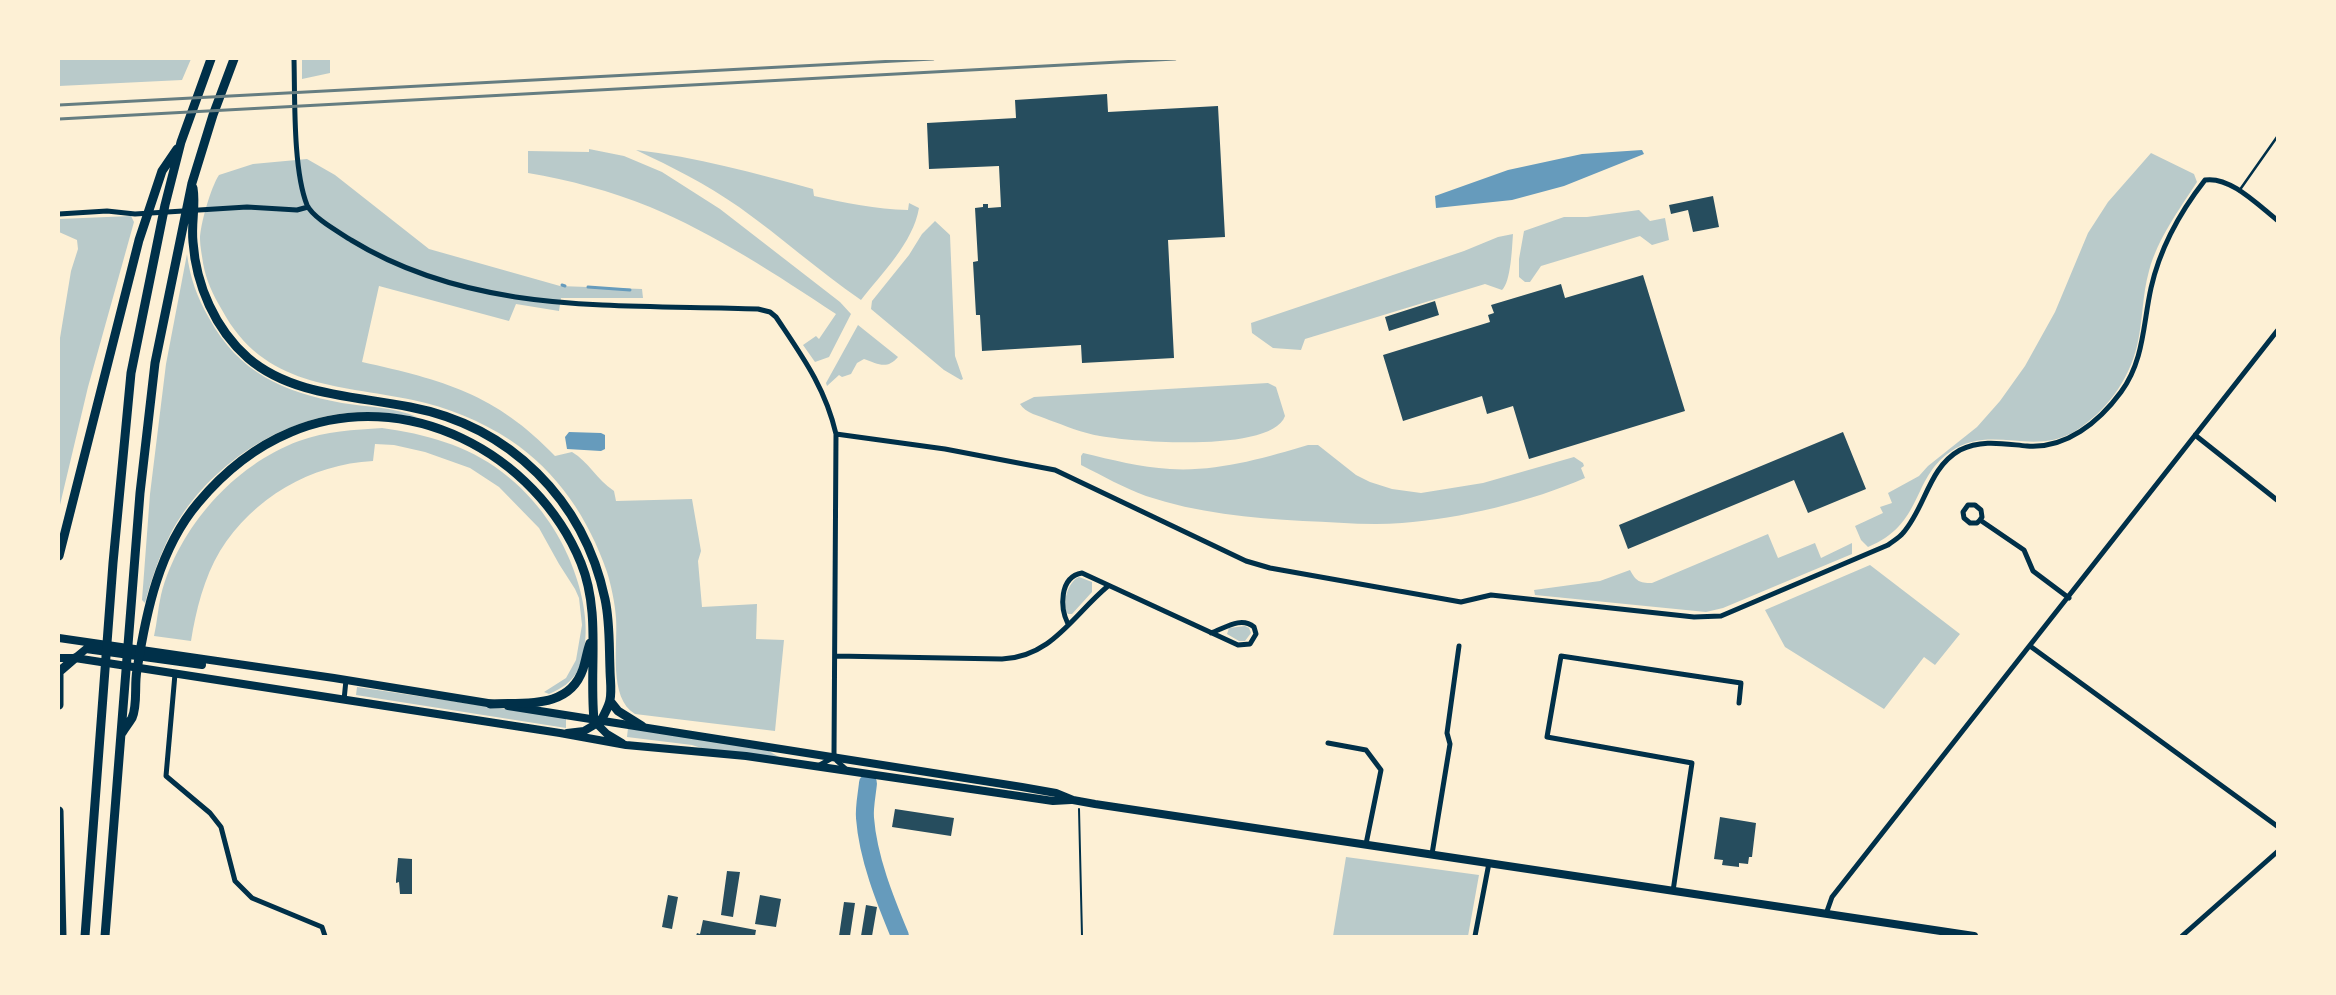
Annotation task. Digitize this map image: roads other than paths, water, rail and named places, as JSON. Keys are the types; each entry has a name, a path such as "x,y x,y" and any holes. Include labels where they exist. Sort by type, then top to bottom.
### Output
{"highway":[{"path":"85,936 113,563 131,373 158,240 182,142 211,59"},
{"path":"105,936 140,493 155,363 178,242 192,182 213,115 234,59"},
{"path":"59,556 139,240 162,171 182,142"},
{"path":"192,182 196,204 192,240 197,271 203,291 222,327 250,360 276,375 316,390 412,407 456,420 484,432 531,466 569,509 583,534 600,576 609,616 610,700 597,722"},
{"path":"122,733 132,717 138,663 145,624 158,574 175,537 196,504 228,471 260,448 292,432 320,423 349,418 382,417 443,430 474,443 504,462 530,484 554,514 569,537 588,584 593,630 597,722"},
{"path":"490,704 531,704 544,702 562,695 575,683 583,670 593,630"},
{"path":"59,705 59,670 75,658"},
{"path":"610,700 618,711 642,726"},
{"path":"59,811 62,936"}],"main road":[{"path":"59,638 346,680 597,722 642,726 1046,791 1076,801"},
{"path":"75,658 86,649 216,667 231,664"},
{"path":"59,658 75,658 560,733 626,745 746,756 1053,801 1076,801 1974,936"},
{"path":"560,733 584,731 597,722"},
{"path":"597,722 607,734 626,745"}],"street":[{"path":"294,59 299,173 308,207 326,224 374,254 436,280 473,290 524,299 574,304 731,308 770,312 817,379 828,404 836,434 834,757 847,770"},
{"path":"836,434 945,449 1055,470 1246,561 1270,568 1461,602 1491,595 1694,617 1721,616 1888,545 1903,534 1940,468 1960,451 1988,442 2030,446 2050,445 2070,438 2090,426 2122,392 2136,366 2157,266 2172,230 2191,198 2205,180 2220,180 2239,191 2277,220"},
{"path":"59,214 108,211 135,214 247,207 297,210 308,207"},
{"path":"1826,914 1832,897 2277,331"},
{"path":"2195,435 2277,500"},
{"path":"1980,520 2024,550 2033,571 2068,598"},
{"path":"1068,624 1062,612 1065,588 1069,578 1074,574 1082,573 1090,575 1108,586 1211,633 1238,645 1244,646 1252,643 1256,634 1254,627 1244,622 1235,623 1211,633"},
{"path":"835,656 1020,658 1035,652 1054,639 1108,586"},
{"path":"1432,854 1450,744 1447,733 1459,646"},
{"path":"2030,646 2277,826"},
{"path":"1673,891 1692,763 1547,737 1561,656 1742,683 1739,703"},
{"path":"175,674 166,776 210,813 221,827 234,881 252,898 322,927 325,936"},
{"path":"344,700 346,680"},
{"path":"1328,743 1366,750 1380,770 1366,844"},
{"path":"818,766 834,757"},
{"path":"2182,936 2277,852"},
{"path":"1475,936 1489,863"}],"lane":[{"path":"2239,191 2277,137"}],"water":[{"path":"1642,150 1644,154 1564,186 1512,200 1436,208 1435,196 1508,170 1582,154"},
{"path":"569,432 601,433 605,435 605,449 601,451 567,449 565,437"}],"waterway":[{"path":"588,287 630,290"},
{"path":"868,783 865,814 873,863 900,936"}],"railway":[{"path":"59,105 933,59"},
{"path":"59,119 1175,59"}]}
